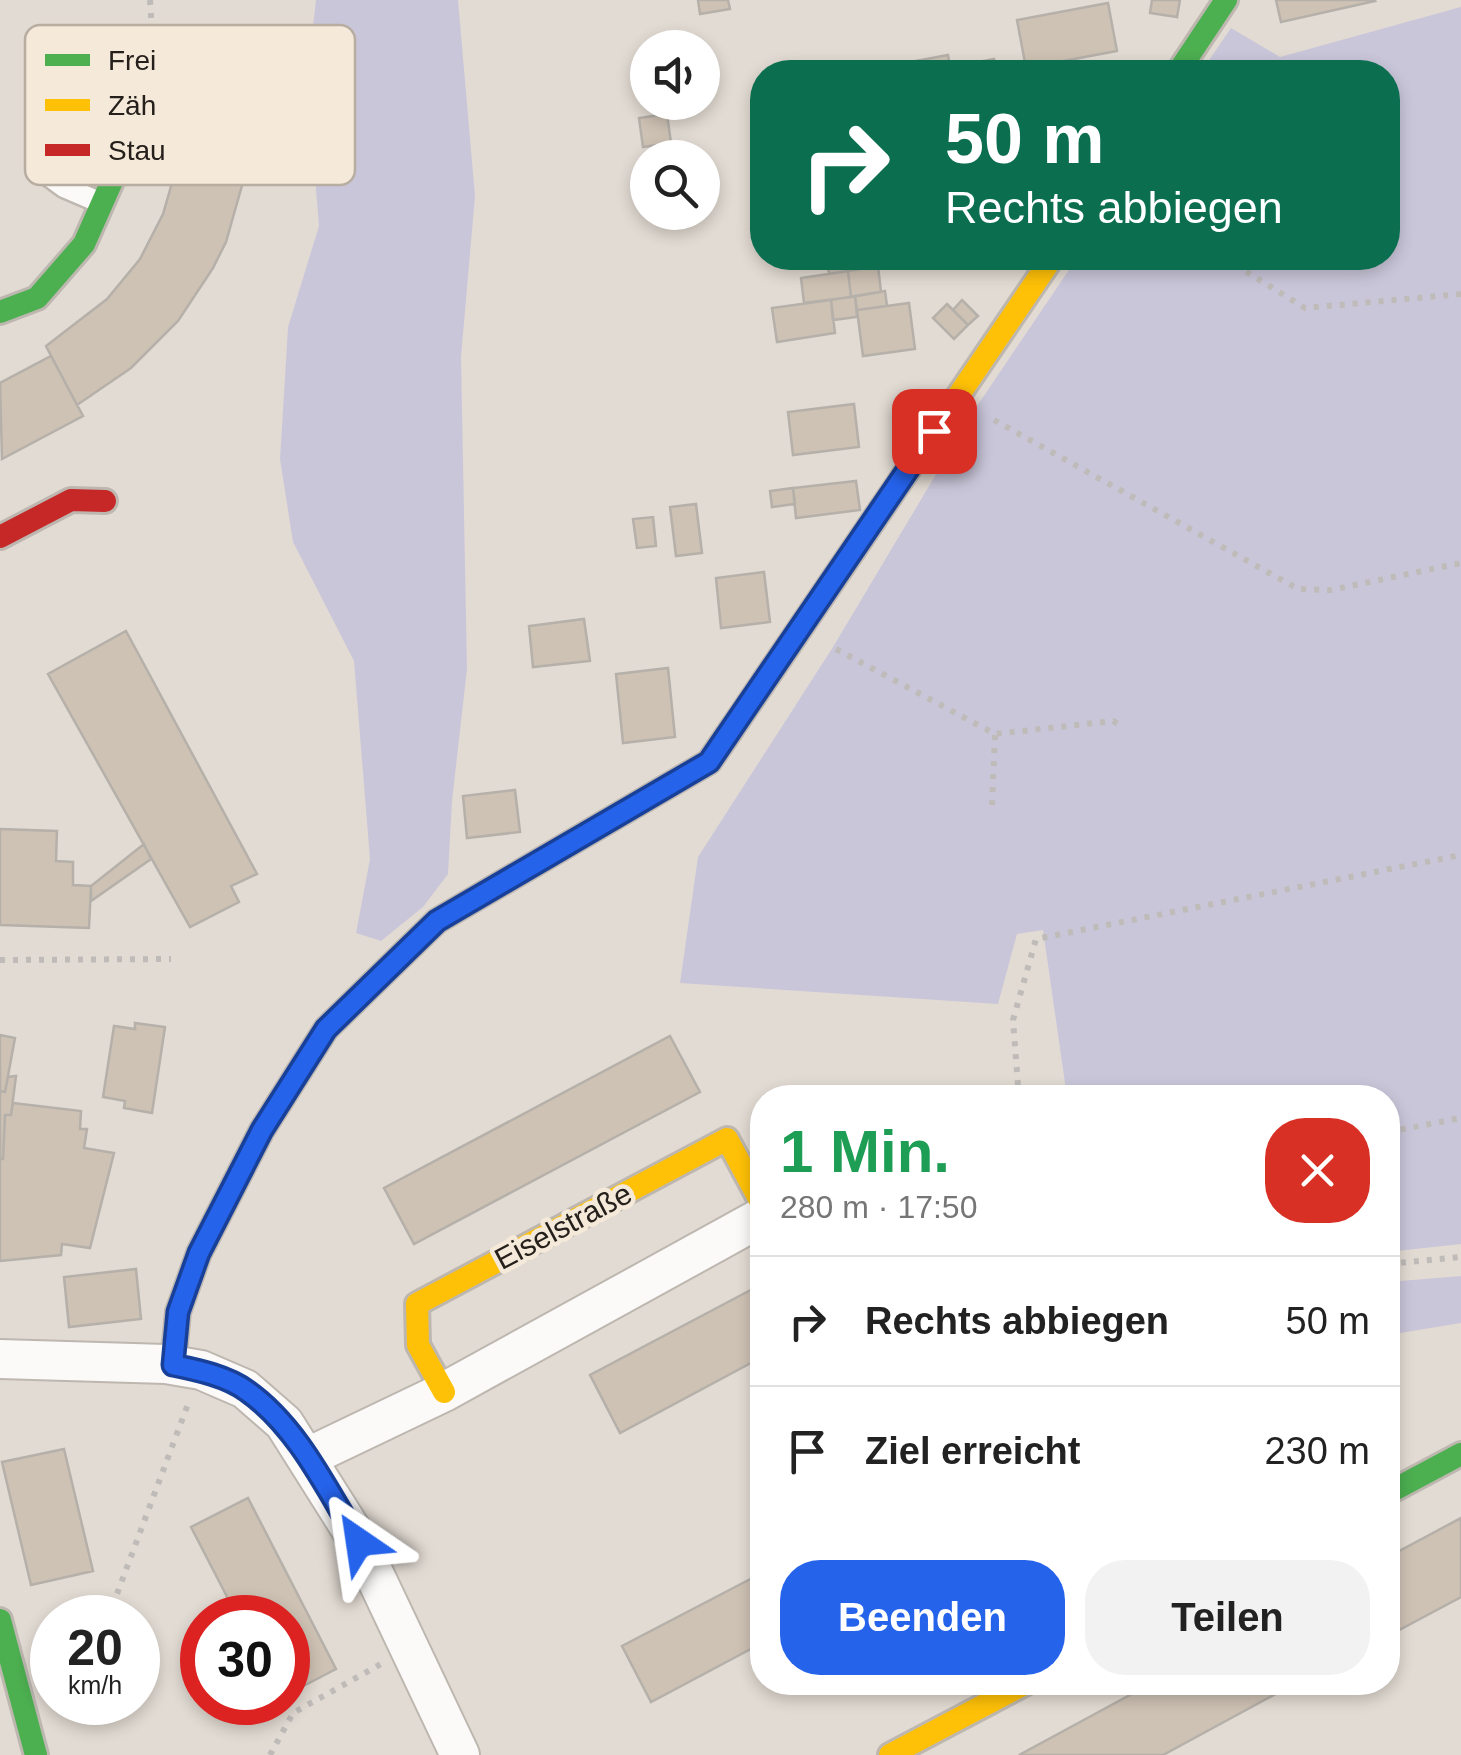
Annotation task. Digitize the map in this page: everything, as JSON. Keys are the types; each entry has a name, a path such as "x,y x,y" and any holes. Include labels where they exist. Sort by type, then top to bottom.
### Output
{"street":[{"path":"1186,60 1226,0"},
{"path":"0,312 37,298 84,244 111,185"},
{"path":"187,1368 178,1312 199,1253 262,1130 326,1029 437,921 709,762 1044,270"},
{"path":"0,537 71,500 104,501"},
{"name":"Eiselstraße","path":"444,1392 418,1344 417,1304 728,1138 750,1181"},
{"path":"306,1458 444,1392 750,1224"},
{"path":"0,1359 187,1368 245,1389 284,1423 359,1542 460,1755"},
{"path":"1400,1487 1461,1454"},
{"path":"0,1620 36,1755"},
{"path":"890,1755 1003,1695"}],"lane":[{"path":"61,185 103,204"}],"path":[{"path":"150,0 152,25"},
{"path":"1243,270 1305,308 1461,294"},
{"path":"956,399 1298,589 1331,590 1461,562"},
{"path":"803,624 832,647 995,734 1113,721 1120,725"},
{"path":"992,805 995,734"},
{"path":"1018,1085 1013,1020 1036,939 1461,855"},
{"path":"0,960 171,958"},
{"path":"1400,1130 1461,1118"},
{"path":"1400,1263 1461,1257"},
{"path":"115,1595 187,1368"},
{"path":"270,1755 293,1712 410,1648"}],"shaded area":[{"path":"316,0 458,0 475,196 461,357 467,669 448,874 423,907 381,941 356,933 370,859 354,661 293,542 280,459 288,327 319,226 316,185 355,185 355,25 313,25"},
{"path":"1461,7 1461,1244 1400,1251 1400,1085 1065,1085 1043,930 1017,934 998,1004 680,983 698,857 833,647 975,409 1069,270 1400,270 1400,60 1209,60 1231,28 1280,57"},
{"path":"1461,1276 1461,1323 1400,1333 1400,1281"}],"building":[{"path":"698,0 728,0 730,9 700,14"},
{"path":"1152,0 1180,0 1177,17 1150,13"},
{"path":"1276,0 1374,0 1375,1 1281,22"},
{"path":"1108,3 1117,51 1069,60 1024,60 1017,20"},
{"path":"948,55 949,60 921,60"},
{"path":"639,120 668,120 671,140 642,140"},
{"path":"171,185 242,185 226,242 178,321 131,368 77,405 46,346 107,299 140,259 163,214"},
{"path":"878,270 881,292 851,297 848,271"},
{"path":"848,271 851,297 804,303 801,278"},
{"path":"885,291 887,306 857,310 855,296"},
{"path":"855,296 857,317 833,320 831,300"},
{"path":"831,300 835,333 777,342 772,308"},
{"path":"962,300 978,316 968,325 953,310"},
{"path":"909,303 915,349 863,356 857,310"},
{"path":"947,304 968,325 954,339 933,318"},
{"path":"51,356 83,416 2,459 0,383"},
{"path":"854,404 859,447 793,455 788,412"},
{"path":"856,481 860,510 796,518 793,488"},
{"path":"793,488 795,504 772,507 770,491"},
{"path":"696,504 702,553 676,556 670,507"},
{"path":"653,517 656,546 637,548 633,519"},
{"path":"764,572 770,622 721,628 716,578"},
{"path":"584,619 590,661 533,667 529,626"},
{"path":"126,631 257,874 231,886 239,902 190,927 48,674"},
{"path":"668,668 675,737 623,743 616,674"},
{"path":"515,790 520,832 467,838 463,796"},
{"path":"0,829 57,831 56,861 73,862 73,885 91,886 89,928 0,925"},
{"path":"144,844 151,859 91,901 91,886"},
{"path":"135,1023 165,1027 152,1113 124,1108 125,1101 103,1097 114,1026 135,1029"},
{"path":"0,1035 15,1038 5,1092 0,1091"},
{"path":"670,1036 700,1092 414,1244 384,1188"},
{"path":"16,1076 11,1115 5,1115 0,1159 0,1091 5,1092 8,1077"},
{"path":"13,1103 81,1111 80,1129 87,1129 84,1148 114,1153 90,1248 62,1244 61,1255 0,1261 0,1159 5,1115 11,1115"},
{"path":"136,1269 141,1319 69,1327 64,1277"},
{"path":"750,1290 750,1363 620,1433 590,1375"},
{"path":"64,1449 93,1571 31,1585 2,1462"},
{"path":"248,1498 298,1595 226,1595 191,1527"},
{"path":"1461,1518 1461,1597 1400,1630 1400,1551"},
{"path":"750,1579 750,1649 651,1702 622,1646"},
{"path":"310,1618 336,1669 310,1683"},
{"path":"1130,1695 1274,1695 1163,1755 1019,1755"}],"traffic: fast":[{"path":"1186,60 1226,0"},
{"path":"0,312 37,298 84,244 110,185"},
{"path":"173,1365 178,1312 199,1253 262,1130 326,1029 437,921 709,762 731,730"},
{"path":"1400,1487 1461,1454"},
{"path":"0,1620 36,1755"}],"traffic: slow":[{"path":"731,730 1044,270"},
{"path":"444,1392 418,1345 417,1304 727,1139 750,1182"},
{"path":"890,1755 1003,1695"}],"traffic: jam":[{"path":"0,537 71,500 105,501"}],"route":[{"path":"359,1542 284,1423 245,1389 201,1370 173,1365 178,1312 199,1253 262,1130 326,1029 437,921 709,762 934,431"}]}
